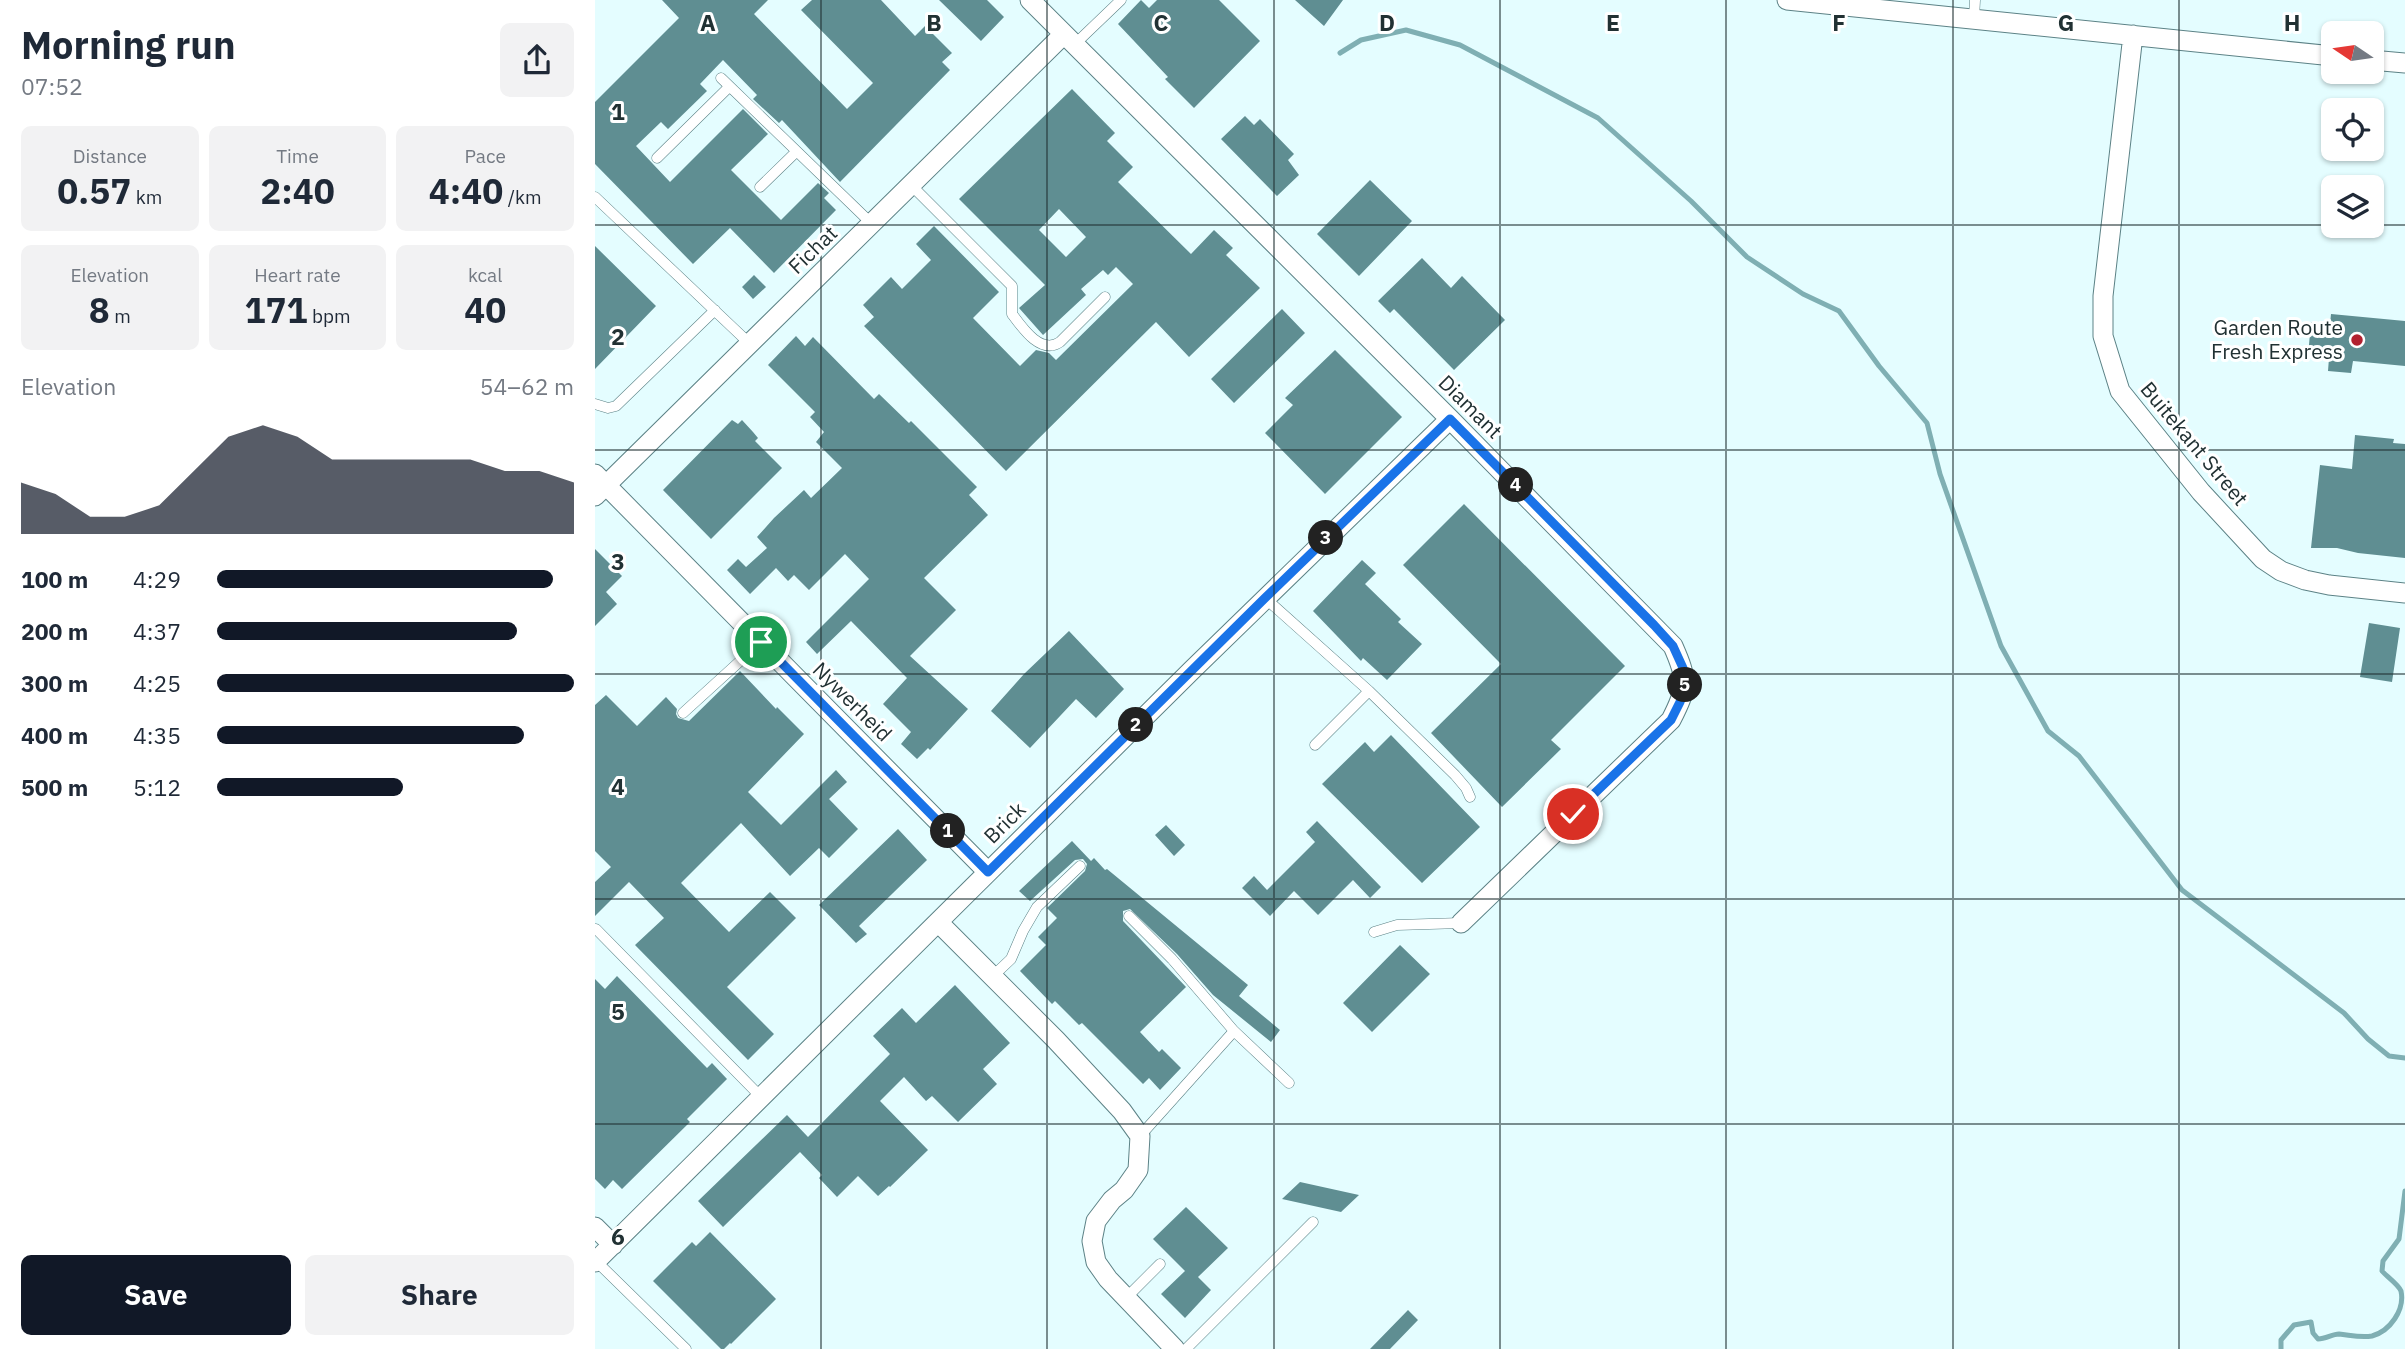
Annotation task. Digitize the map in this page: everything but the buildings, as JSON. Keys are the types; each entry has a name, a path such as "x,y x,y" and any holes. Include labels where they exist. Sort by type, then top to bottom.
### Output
{"street":[{"name":"Diamant","path":"1030,0 1673,646 1683,668 1685,688 1671,720 1461,923"},
{"path":"1787,0 1974,9 2133,35 2321,54"},
{"name":"Buitekant Street","path":"2133,35 2103,296 2103,336 2120,391 2201,492 2263,559 2281,571 2305,580 2405,593"},
{"name":"Fichat","path":"599,485 750,344 911,185 1068,40"},
{"path":"2384,61 2405,63"},
{"name":"Brick","path":"595,1262 1265,598 1450,419"},
{"name":"Nywerheid","path":"599,485 761,642 988,872"},
{"path":"938,922 1122,1111 1140,1136 1138,1170 1096,1221 1092,1241 1096,1262 1115,1288 1175,1349"},
{"path":"595,1227 613,1245"}],"lane":[{"path":"1068,40 1121,0"},
{"path":"721,78 872,225"},
{"path":"657,158 729,87"},
{"path":"760,187 796,152"},
{"path":"911,185 1012,286 1012,314 1040,345 1051,346 1060,342 1105,297"},
{"path":"595,197 750,344"},
{"path":"595,404 608,408 617,406 715,310"},
{"path":"1265,598 1369,691 1455,775 1470,797"},
{"path":"683,713 761,642"},
{"path":"1315,745 1369,691"},
{"path":"992,977 1011,959 1037,907 1080,866"},
{"path":"1129,915 1172,959 1234,1031 1289,1083"},
{"path":"1374,932 1397,925 1461,923"},
{"path":"596,929 761,1097"},
{"path":"1140,1136 1234,1031"},
{"path":"1186,1349 1313,1222"},
{"path":"595,1262 686,1349"},
{"path":"1126,1297 1160,1264"}],"waterway":[{"path":"1340,53 1361,40 1406,30 1460,45 1598,118 1691,201 1747,257 1803,294 1839,311 1879,366 1927,423 1940,474 2001,646 2048,731 2079,756 2182,890 2344,1013 2368,1039 2389,1056 2405,1058"},
{"path":"2281,1349 2281,1340 2294,1325 2311,1322 2313,1333 2318,1339 2339,1334 2368,1337 2385,1330 2395,1319 2401,1305 2401,1291 2382,1271 2383,1261 2399,1239 2405,1191"}],"place":[{"name":"Garden Route Fresh Express","path":"2357,340"}],"route":[{"path":"761,642 988,872 1450,419 1654,625 1673,646 1683,668 1685,688 1671,720 1573,814"}]}
